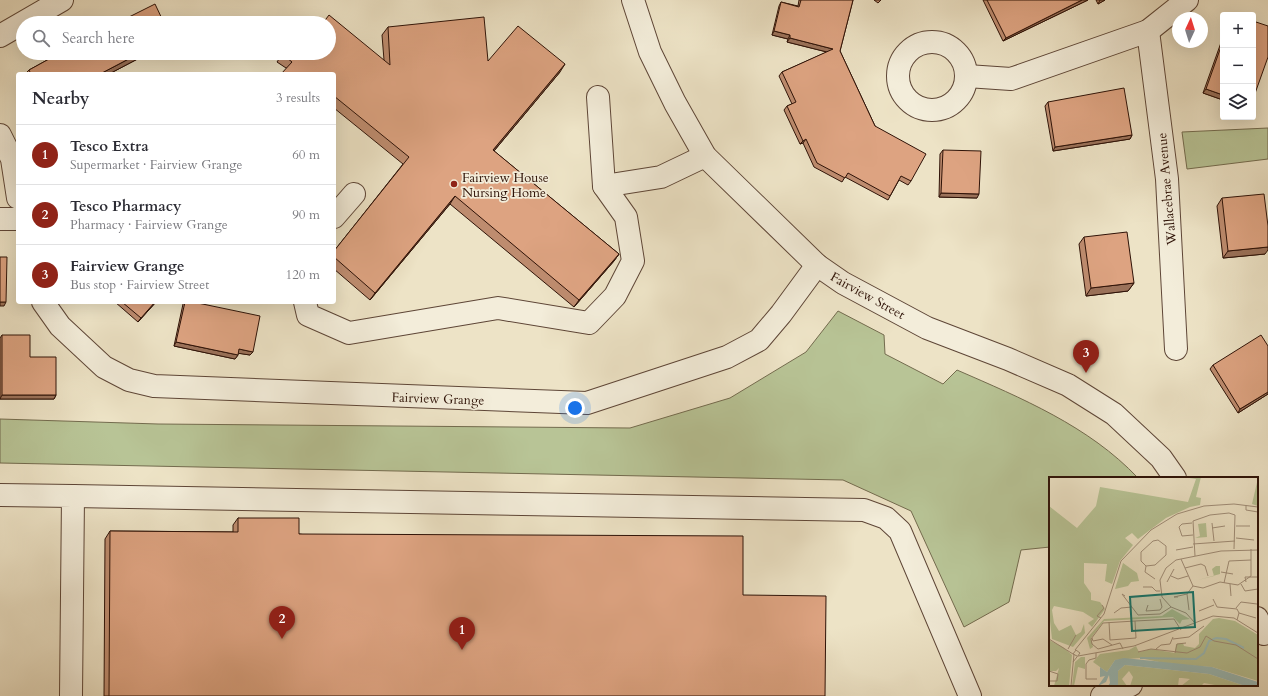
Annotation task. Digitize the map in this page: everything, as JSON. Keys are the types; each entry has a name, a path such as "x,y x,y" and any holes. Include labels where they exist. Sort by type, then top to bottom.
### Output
{"street":[{"path":"34,16 62,0"},
{"name":"Fairview Street","path":"633,0 650,52 675,103 704,156 817,265 843,284 927,328 1008,359 1068,385 1114,414 1161,458 1174,477"},
{"path":"966,76 1011,79 1148,31 1187,0"},
{"path":"0,36 16,27"},
{"name":"Wallacebrae Avenue","path":"1148,31 1167,179 1176,349"},
{"path":"305,304 308,315 349,333 498,308 589,323 615,296 633,261 626,218 604,186 598,97"},
{"path":"0,135 12,159 16,185"},
{"path":"604,186 661,177 704,156"},
{"path":"336,215 354,194"},
{"path":"0,219 16,218"},
{"name":"Fairview Grange","path":"45,304 60,326 104,367 129,380 154,386 587,403 728,357 759,340 781,314 817,265"},
{"path":"0,495 864,510 886,518 900,531 970,696"},
{"path":"71,696 73,496"},
{"path":"1102,696 1128,686"}],"green space":[{"path":"1268,128 1268,159 1187,169 1182,132"},
{"path":"838,311 884,335 885,354 943,384 957,370 1005,391 1076,428 1098,443 1137,477 1049,477 1049,547 1021,550 1009,602 964,627 911,511 843,480 0,463 0,419 158,424 630,428 730,398 806,352"}],"building":[{"path":"801,0 853,0 840,51 875,126 926,154 911,181 901,176 890,196 848,173 845,178 817,163 806,139 803,141 787,106 796,102 782,72 833,49 790,38 790,35 774,31 781,2 799,7"},
{"path":"987,0 1082,0 1006,38"},
{"path":"155,4 161,16 131,16"},
{"name":"Fairview House Nursing Home","path":"484,17 488,61 518,26 565,64 493,150 619,254 579,300 455,196 375,293 336,259 336,248 409,157 336,98 336,72 283,72 292,62 290,60 336,60 336,21 390,65 388,27"},
{"path":"1256,22 1268,26 1268,57 1256,91"},
{"path":"1220,49 1220,94 1206,89"},
{"path":"47,60 127,60 104,72 30,72 29,70"},
{"path":"1124,88 1132,135 1055,147 1048,102"},
{"path":"943,150 981,151 979,194 941,193"},
{"path":"1264,194 1268,226 1268,247 1228,251 1222,198"},
{"path":"1127,232 1134,283 1091,288 1084,237"},
{"path":"0,257 7,257 6,302 0,302"},
{"path":"124,304 153,304 141,318"},
{"path":"185,304 203,304 260,316 253,352 239,349 238,355 176,342"},
{"path":"2,335 30,335 30,357 56,357 56,395 2,395"},
{"path":"1261,335 1268,346 1268,392 1240,409 1213,365"},
{"path":"238,518 299,518 299,534 743,536 743,595 826,596 825,696 109,696 110,531 238,532"}],"place":[{"name":"Fairview House Nursing Home","path":"454,184"},
{"name":"Fairview Grange","path":"1086,373"},
{"name":"Tesco Pharmacy","path":"282,639"},
{"name":"Tesco Extra","path":"462,650"}]}
